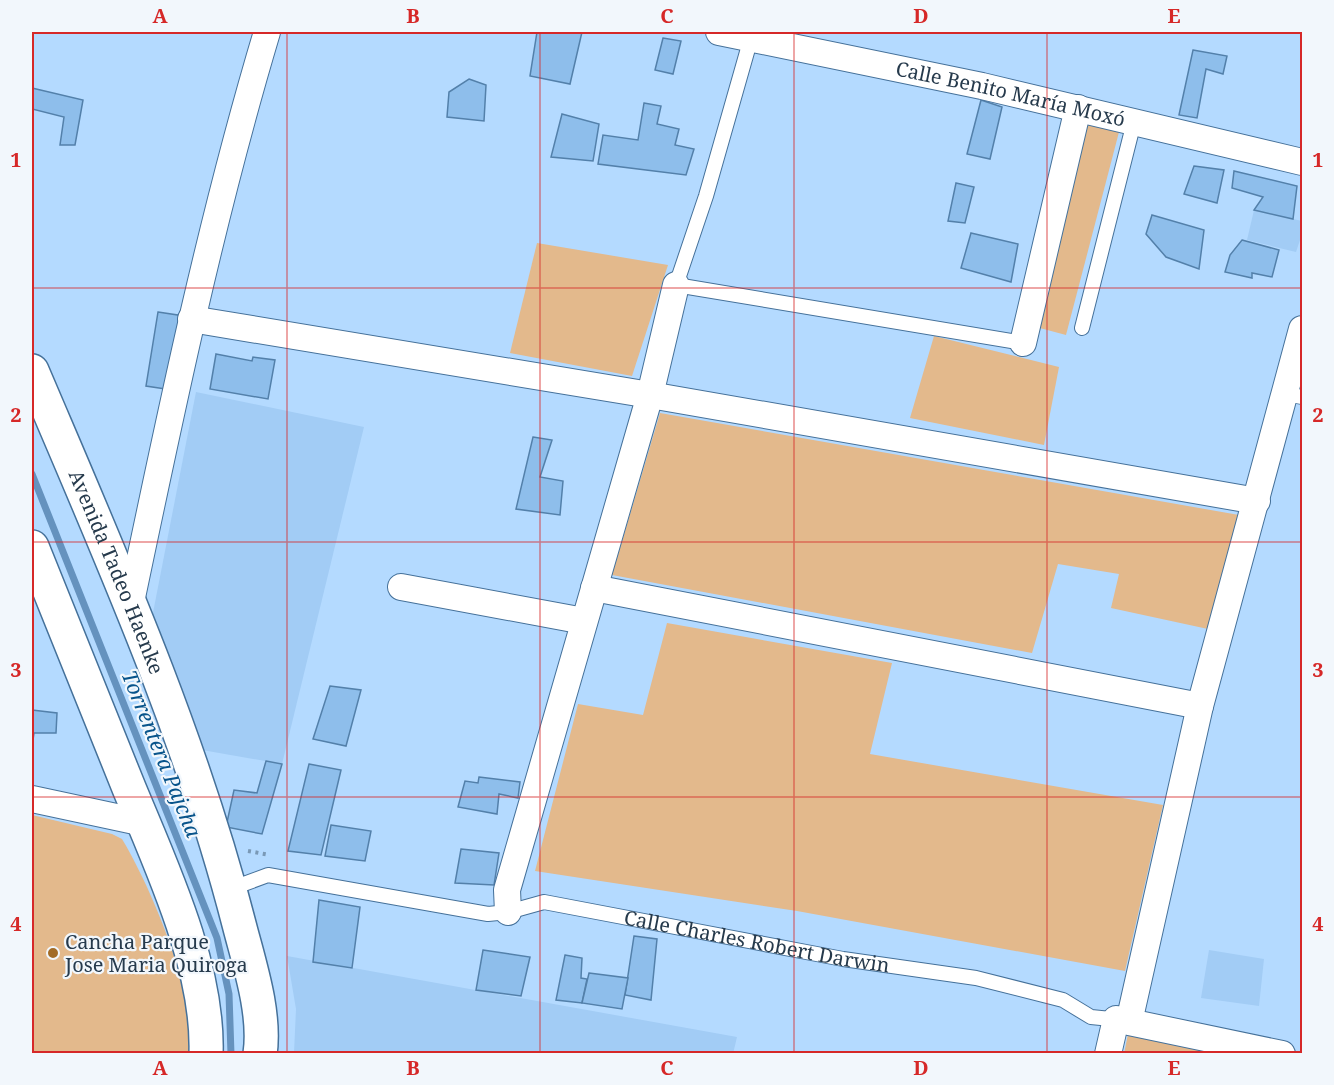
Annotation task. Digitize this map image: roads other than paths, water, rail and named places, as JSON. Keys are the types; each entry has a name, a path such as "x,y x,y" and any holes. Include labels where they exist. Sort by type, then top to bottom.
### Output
{"main road":[{"name":"Avenida Tadeo Haenke","path":"32,371 131,602 216,837 255,988 260,1053"},
{"path":"32,548 144,823 194,960 207,1021 206,1053"}],"street":[{"path":"131,602 191,319 242,114 267,32"},
{"name":"Calle Benito María Moxó","path":"719,32 1078,108 1302,162"},
{"path":"1023,343 1078,108"},
{"path":"508,912 507,890 650,395 676,285"},
{"path":"191,319 650,395 1257,501"},
{"path":"1108,1053 1122,1020 1200,706 1257,501 1294,395 1302,328"},
{"path":"401,587 584,621"},
{"path":"594,588 1200,706"},
{"path":"32,799 144,823"},
{"name":"Calle Charles Robert Darwin","path":"1122,1020 1251,1050 1282,1053"}],"lane":[{"path":"751,38 706,196 676,285 1023,343"},
{"path":"1082,328 1134,122"},
{"name":"Calle Charles Robert Darwin","path":"230,889 268,875 488,914 508,912 544,902 843,959 976,978 1063,1000 1091,1017 1122,1020"}],"waterway":[{"name":"Torrentera Pajcha","path":"32,474 217,938 229,994 231,1054"}],"place":[{"name":"Cancha Parque Jose Maria Quiroga","path":"53,953"}]}
